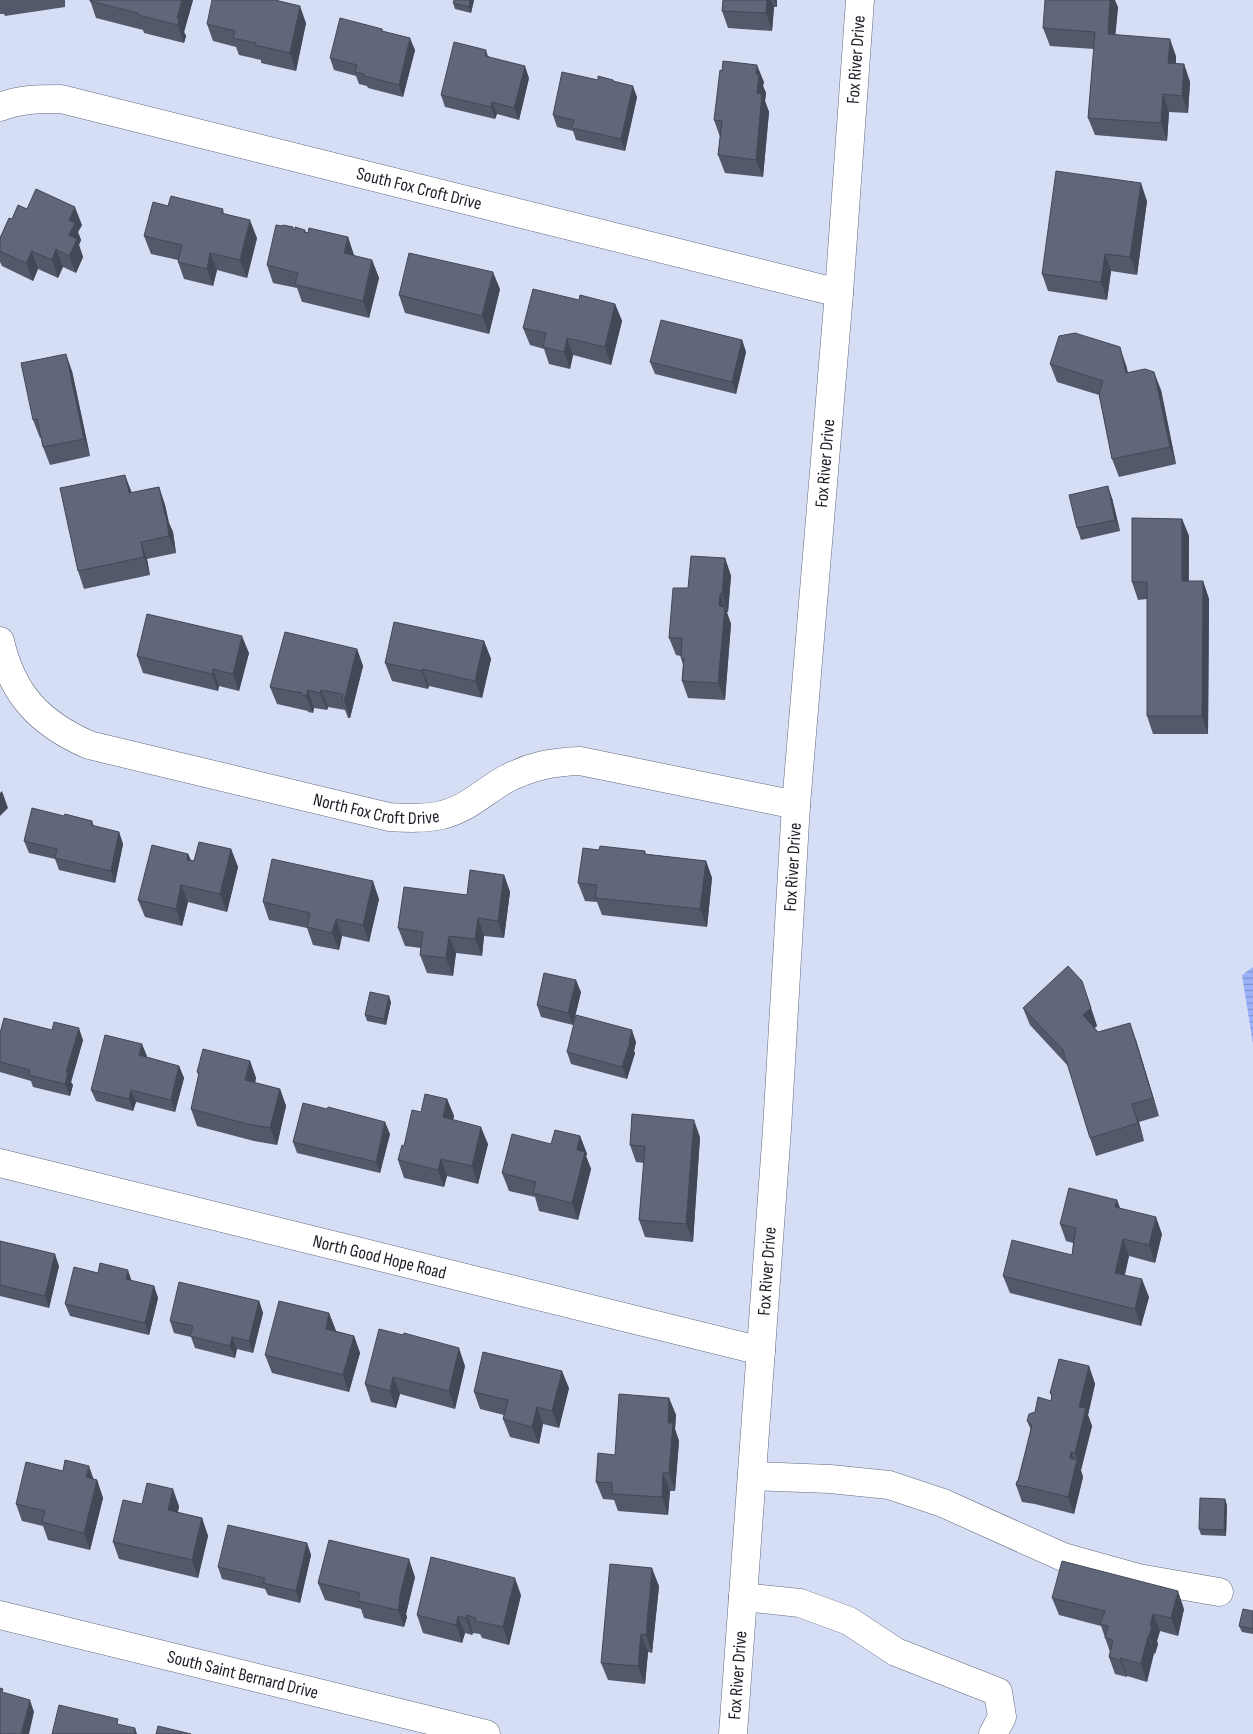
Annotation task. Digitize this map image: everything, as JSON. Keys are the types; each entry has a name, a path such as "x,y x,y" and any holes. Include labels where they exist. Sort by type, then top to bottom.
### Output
{"street":[{"name":"Fox River Drive","path":"733,1734 777,1130 796,804 839,293 860,0"},
{"name":"South Fox Croft Drive","path":"0,107 13,102 32,99 61,99 839,293"},
{"name":"North Fox Croft Drive","path":"0,640 11,676 28,704 47,722 67,735 89,745 389,817 417,818 443,814 472,803 505,780 530,768 552,762 580,761 796,804"},
{"name":"North Good Hope Road","path":"0,1163 761,1351"},
{"path":"752,1476 830,1479 889,1485 943,1503 1062,1557 1138,1578 1219,1592"},
{"path":"743,1597 800,1603 849,1621 896,1652 998,1692 1002,1717 993,1734"},
{"name":"South Saint Bernard Drive","path":"0,1615 486,1734"}],"water":[{"path":"1253,967 1253,1044 1242,975"}],"building":[{"path":"90,0 182,0 177,18 179,18 178,25"},
{"path":"212,0 275,0 300,6 290,53 233,38 235,31 207,24"},
{"path":"454,0 470,0 469,7 453,3"},
{"path":"723,0 767,0 766,13 722,11"},
{"path":"1045,0 1110,0 1108,34 1170,39 1168,63 1184,64 1182,96 1163,94 1161,123 1088,118 1095,32 1043,28"},
{"path":"340,18 410,38 399,85 364,76 364,74 355,72 357,65 330,58"},
{"path":"454,42 486,50 485,56 525,66 514,108 492,102 491,107 441,95"},
{"path":"723,61 757,65 756,74 759,75 757,93 762,94 756,160 718,155 722,121 714,120 720,70 722,71"},
{"path":"562,72 598,80 598,76 633,86 621,139 572,128 574,120 553,115"},
{"path":"1056,171 1141,183 1130,257 1105,254 1101,282 1042,274"},
{"path":"36,189 75,207 69,220 75,223 69,235 77,239 69,256 56,249 52,260 32,251 26,263 0,251 0,238 9,218 12,219 18,205 27,209"},
{"path":"171,196 223,209 221,213 250,220 240,260 210,253 207,269 178,262 182,245 144,236 153,202 168,206"},
{"path":"276,225 293,227 295,230 295,227 308,233 309,228 348,237 344,253 372,260 363,301 297,285 295,284 298,273 267,265"},
{"path":"409,253 493,272 482,316 399,295"},
{"path":"533,289 579,300 580,295 615,304 605,347 567,338 564,352 543,347 546,333 523,328"},
{"path":"661,320 742,340 732,382 650,362"},
{"path":"1075,333 1120,347 1126,373 1145,369 1154,372 1170,447 1112,459 1099,394 1103,381 1050,364 1059,336"},
{"path":"66,354 84,439 43,447 37,419 33,420 21,363"},
{"path":"125,475 129,493 159,487 169,536 141,542 144,557 78,571 60,488"},
{"path":"1108,486 1115,520 1077,528 1069,495"},
{"path":"1132,518 1182,519 1182,581 1203,581 1202,716 1147,716 1147,582 1132,582"},
{"path":"691,556 725,558 719,606 725,607 718,683 682,681 684,659 681,658 682,638 669,638 673,588 688,588"},
{"path":"147,614 242,636 233,674 213,669 212,674 137,656"},
{"path":"394,622 484,641 475,681 385,663"},
{"path":"285,632 357,649 344,701 342,700 343,694 321,690 320,693 308,690 306,696 302,695 302,693 270,687"},
{"path":"32,808 92,821 91,825 119,832 111,871 55,858 57,849 24,841"},
{"path":"199,842 231,849 220,894 181,885 176,909 138,900 152,845 188,854 187,860 194,861"},
{"path":"600,846 645,851 644,854 706,861 700,909 595,898 597,885 578,883 583,848 599,850"},
{"path":"272,859 373,881 363,925 336,919 332,933 307,927 310,913 263,902"},
{"path":"470,870 504,875 498,921 478,918 475,939 449,936 446,958 420,955 423,932 398,928 404,887 467,895"},
{"path":"1068,966 1082,981 1091,1008 1083,1015 1098,1032 1130,1023 1153,1098 1132,1104 1138,1123 1090,1138 1063,1050 1023,1008"},
{"path":"544,973 576,980 568,1013 537,1005"},
{"path":"370,992 389,996 384,1019 365,1015"},
{"path":"576,1015 632,1030 622,1067 567,1052"},
{"path":"4,1018 52,1030 54,1022 79,1028 66,1072 68,1073 65,1084 29,1075 30,1070 0,1062 0,1033"},
{"path":"105,1035 142,1044 139,1055 179,1066 171,1100 131,1090 129,1099 91,1090"},
{"path":"203,1049 250,1061 245,1080 280,1089 270,1128 191,1109"},
{"path":"425,1094 447,1099 443,1117 481,1127 472,1166 441,1159 438,1170 398,1160 402,1145 404,1146 412,1110 421,1112"},
{"path":"303,1103 327,1109 328,1107 385,1122 376,1162 293,1142"},
{"path":"632,1114 694,1120 686,1224 639,1220 645,1146 630,1145"},
{"path":"555,1130 580,1136 577,1150 585,1152 572,1203 533,1193 536,1182 502,1173 512,1134 551,1144"},
{"path":"1069,1188 1117,1200 1115,1207 1156,1217 1149,1245 1123,1239 1115,1273 1142,1279 1135,1309 1003,1276 1012,1240 1072,1255 1076,1228 1060,1224"},
{"path":"0,1241 55,1254 45,1296 0,1285"},
{"path":"100,1263 128,1270 126,1279 154,1286 145,1323 65,1304 74,1267 98,1273"},
{"path":"179,1282 259,1301 249,1341 232,1337 230,1346 190,1336 193,1326 170,1321"},
{"path":"279,1301 329,1313 326,1329 354,1336 343,1375 265,1355"},
{"path":"379,1329 403,1335 404,1333 459,1348 449,1391 393,1377 390,1391 365,1384"},
{"path":"483,1352 562,1371 552,1411 537,1407 532,1427 503,1419 508,1400 474,1392"},
{"path":"1059,1359 1089,1366 1079,1407 1086,1408 1075,1453 1071,1452 1070,1458 1077,1460 1068,1497 1016,1485 1032,1425 1027,1421 1029,1414 1035,1412 1038,1397 1051,1401 1052,1394 1050,1393"},
{"path":"619,1394 669,1398 668,1423 673,1423 669,1473 663,1473 662,1497 612,1494 612,1483 596,1482 598,1453 615,1455"},
{"path":"65,1460 89,1466 86,1477 97,1480 84,1533 42,1522 45,1511 16,1504 26,1462 63,1471"},
{"path":"147,1483 173,1489 168,1510 202,1518 192,1560 113,1542 123,1500 142,1504"},
{"path":"1200,1498 1225,1499 1224,1530 1199,1529"},
{"path":"228,1525 307,1543 296,1591 263,1583 265,1578 218,1567"},
{"path":"329,1540 409,1559 398,1610 358,1601 360,1593 318,1583"},
{"path":"431,1557 515,1578 503,1627 475,1621 476,1618 467,1615 466,1618 458,1616 456,1625 417,1615"},
{"path":"1062,1561 1178,1591 1171,1618 1153,1614 1150,1626 1152,1627 1141,1664 1121,1658 1120,1660 1109,1657 1113,1640 1105,1638 1108,1626 1100,1624 1105,1611 1052,1598"},
{"path":"610,1564 652,1568 646,1635 641,1634 638,1666 601,1663"},
{"path":"1243,1609 1253,1611 1253,1629 1239,1626"},
{"path":"0,1688 3,1689 2,1692 30,1700 21,1734 0,1734"},
{"path":"59,1705 118,1719 117,1724 135,1728 134,1734 52,1734"},
{"path":"158,1726 191,1734 156,1734"}]}
